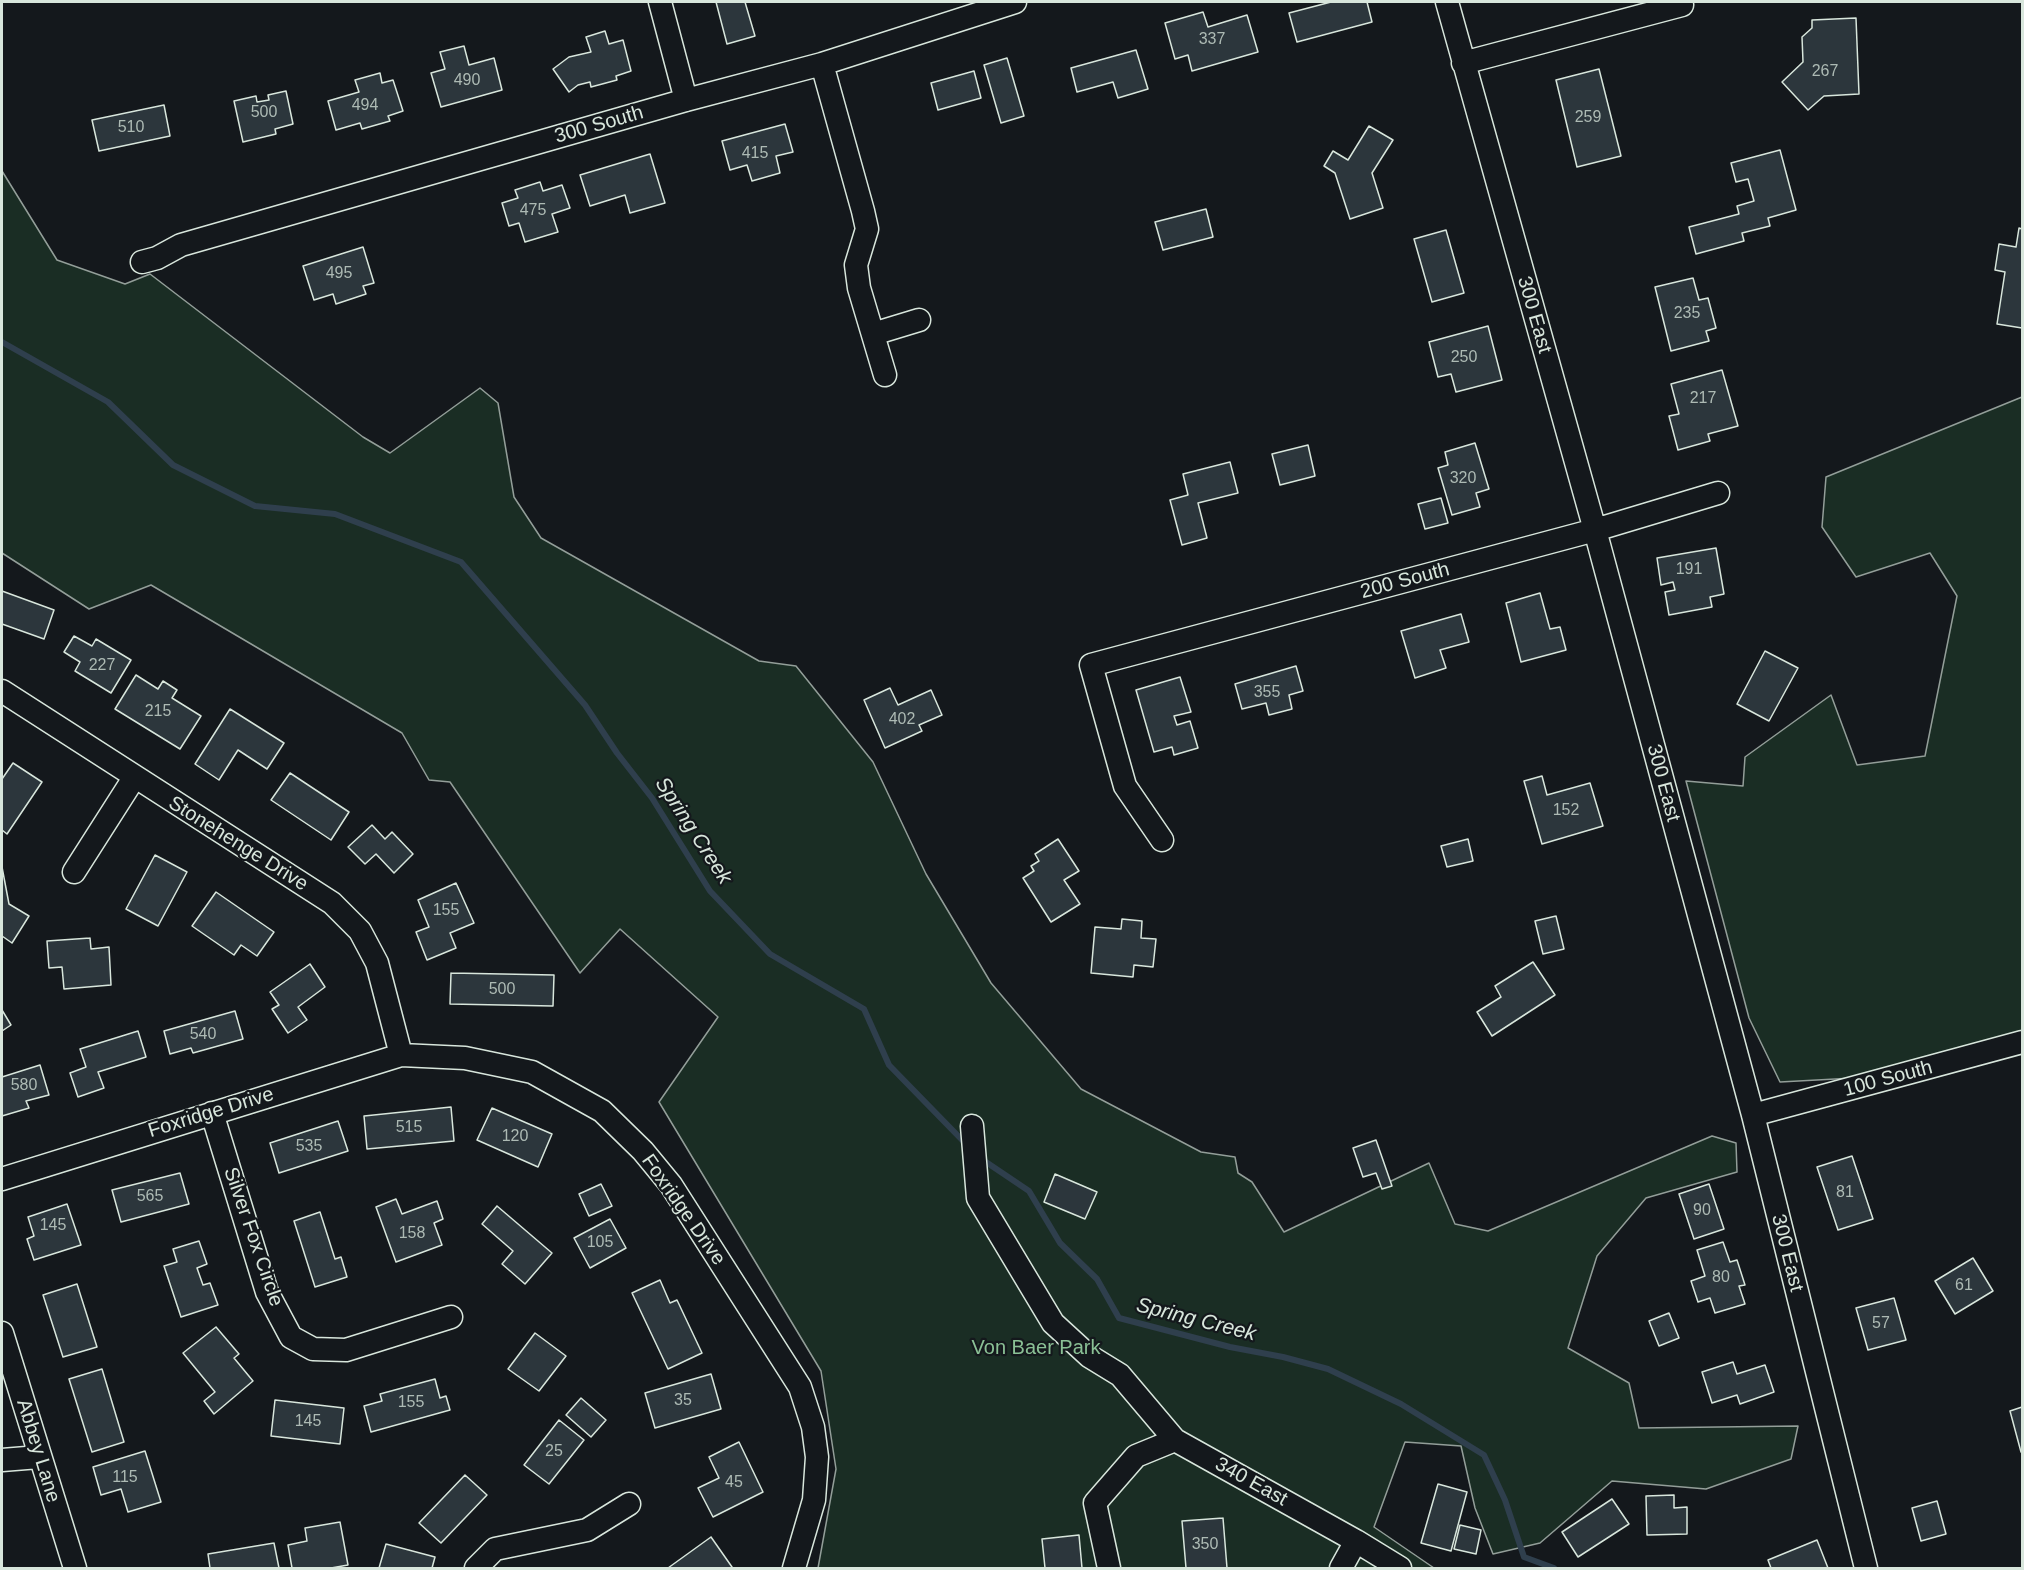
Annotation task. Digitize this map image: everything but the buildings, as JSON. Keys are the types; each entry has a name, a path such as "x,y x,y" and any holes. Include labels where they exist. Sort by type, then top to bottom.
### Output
{"street":[{"path":"660,2 686,100"},
{"name":"300 South","path":"142,262 157,258 181,245 686,100 822,64 1015,2"},
{"name":"300 East","path":"1446,2 1595,530 1752,1115 1866,1569"},
{"path":"1463,63 1682,5"},
{"path":"822,64 867,229 856,265 859,288 885,375"},
{"path":"873,334 919,320"},
{"name":"200 South","path":"1162,840 1125,786 1091,665 1595,530 1718,494"},
{"name":"Stonehenge Drive","path":"2,691 134,778 332,903 360,931 377,963 401,1055"},
{"path":"74,872 134,778"},
{"name":"100 South","path":"1752,1115 2022,1042"},
{"name":"Foxridge Drive","path":"2,1179 401,1055 465,1058 532,1072 602,1111 643,1150 671,1185 800,1387 813,1427 817,1457 814,1500 794,1569"},
{"name":"Silver Fox Circle","path":"212,1113 267,1292 291,1337 313,1349 346,1350 451,1317"},
{"name":"340 East","path":"972,1126 978,1198 1053,1323 1089,1356 1120,1376 1175,1440 1356,1540 1400,1569"},
{"name":"Abbey Lane","path":"2,1333 75,1569"},
{"path":"1109,1569 1095,1503 1136,1456 1175,1440"},
{"path":"2,1460 39,1457"},
{"path":"476,1569 495,1548 587,1530 629,1504"},
{"path":"1341,1569 1356,1540"}],"green space":[{"name":"Von Baer Park","path":"2,171 57,260 125,284 150,274 363,437 390,453 480,388 498,403 514,497 541,538 759,661 796,666 873,762 926,874 991,983 1081,1089 1201,1152 1235,1157 1238,1173 1252,1182 1284,1232 1429,1163 1455,1224 1488,1231 1712,1136 1736,1143 1737,1172 1646,1198 1597,1256 1568,1348 1629,1383 1639,1428 1798,1426 1791,1459 1706,1489 1612,1481 1540,1543 1493,1554 1475,1508 1461,1446 1405,1442 1374,1527 1434,1568 818,1568 836,1469 821,1371 659,1102 718,1017 620,929 580,973 450,782 429,780 402,733 151,585 89,609 2,553"},
{"path":"2022,397 2022,1035 1872,1077 1780,1082 1749,1018 1686,781 1743,786 1745,757 1831,695 1857,765 1925,756 1957,596 1930,553 1856,577 1822,527 1826,477"}],"waterway":[{"name":"Spring Creek","path":"2,342 108,402 173,465 255,506 335,514 461,562 585,705 617,753 652,798 710,891 770,954 864,1009 889,1065 967,1145"},
{"name":"Spring Creek","path":"980,1158 1029,1191 1060,1243 1097,1279 1119,1318 1230,1347 1283,1357 1328,1369 1401,1404 1484,1455 1505,1500 1524,1557 1554,1568"}]}
